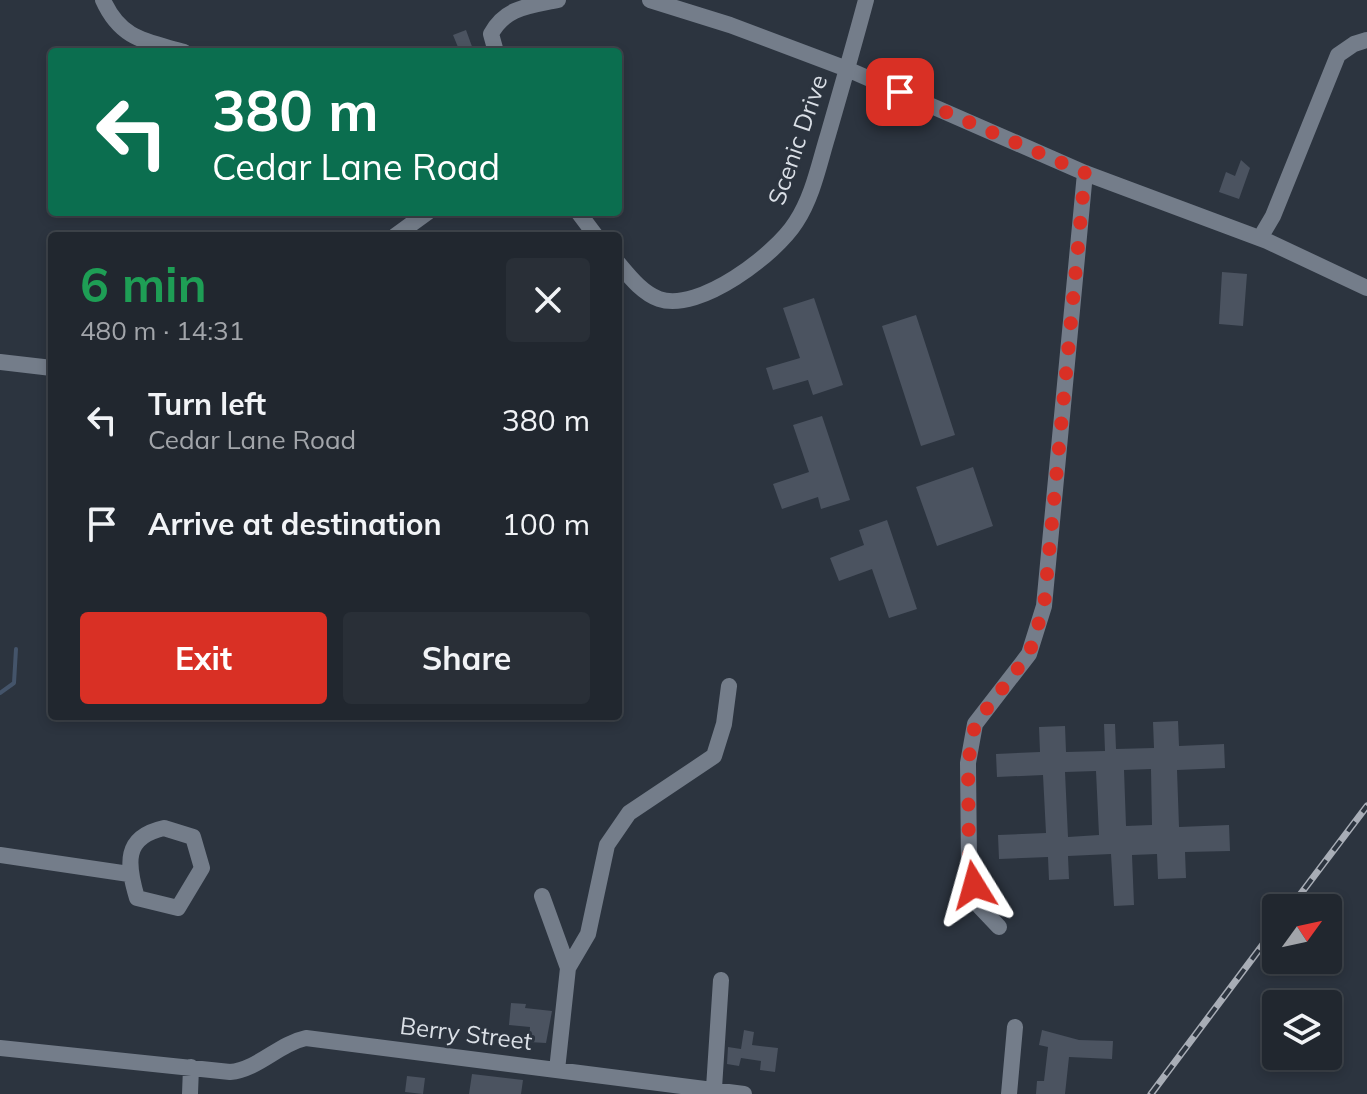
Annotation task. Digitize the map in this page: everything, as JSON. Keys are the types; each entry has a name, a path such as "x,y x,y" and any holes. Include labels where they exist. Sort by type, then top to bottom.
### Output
{"street":[{"path":"103,0 117,26 131,36 171,48"},
{"path":"495,48 491,34 499,18 519,8 558,0"},
{"name":"Scenic Drive","path":"622,268 633,281 657,299 676,302 712,292 774,246 796,223 812,190 866,0"},
{"path":"656,1 847,69 1085,173 1260,238 1367,288"},
{"path":"1260,238 1273,216 1338,55 1354,44 1367,40"},
{"path":"999,927 980,907 969,863 968,763 975,724 1029,654 1044,606 1085,173"},
{"path":"400,232 422,216"},
{"path":"0,362 48,368"},
{"path":"557,1070 568,968 588,934 607,845 629,813 714,756 724,724 729,686"},
{"path":"164,828 193,837 202,868 178,908 137,898 129,874 135,842 144,832 164,828"},
{"path":"0,855 129,874"},
{"path":"542,896 568,968"},
{"path":"714,1088 721,980"},
{"path":"1009,1094 1015,1027"},
{"name":"Berry Street","path":"0,1048 246,1070 286,1042 306,1038 744,1094"},
{"path":"190,1094 191,1067"},
{"path":"616,1094 619,1076"}],"building":[{"path":"466,30 473,48 458,48 453,35"},
{"path":"1241,160 1250,168 1239,199 1219,192 1226,172 1235,176"},
{"path":"1222,272 1247,274 1243,326 1219,324"},
{"path":"814,298 843,385 813,395 808,380 773,390 766,368 800,358 783,308"},
{"path":"916,315 955,435 921,446 882,326"},
{"path":"822,416 850,500 821,509 818,497 782,509 773,484 809,472 793,425"},
{"path":"973,467 993,526 937,546 916,487"},
{"path":"887,520 917,609 889,618 872,569 839,581 830,558 864,545 859,530"},
{"path":"1178,721 1179,746 1224,744 1225,768 1177,770 1179,827 1229,825 1230,851 1185,852 1186,878 1158,879 1157,854 1132,855 1134,905 1114,906 1111,854 1068,856 1069,879 1049,880 1048,857 999,859 998,835 1046,833 1043,775 997,777 996,754 1040,752 1039,727 1065,726 1066,752 1105,751 1104,724 1115,724 1116,749 1154,748 1153,722","holes":["1151,769 1152,825 1126,826 1124,770","1096,771 1099,835 1068,837 1065,772"]},
{"path":"511,1003 552,1011 546,1043 529,1042 530,1027 509,1025"},
{"path":"744,1030 754,1032 752,1045 778,1048 775,1072 760,1070 761,1061 741,1058 739,1066 727,1064 728,1047 741,1049"},
{"path":"1042,1030 1079,1040 1113,1041 1112,1059 1069,1057 1065,1094 1036,1094 1037,1081 1044,1081 1048,1047 1039,1045"},
{"path":"472,1074 523,1080 521,1094 469,1094"},
{"path":"407,1076 425,1078 423,1094 405,1092"}],"waterway":[{"path":"0,693 14,683 16,649"}],"railway":[{"path":"1301,894 1367,806"},
{"path":"1151,1094 1262,946"}],"route":[{"path":"900,92 1085,173 1044,606 1029,654 975,724 968,763 969,863 974,885"}]}
